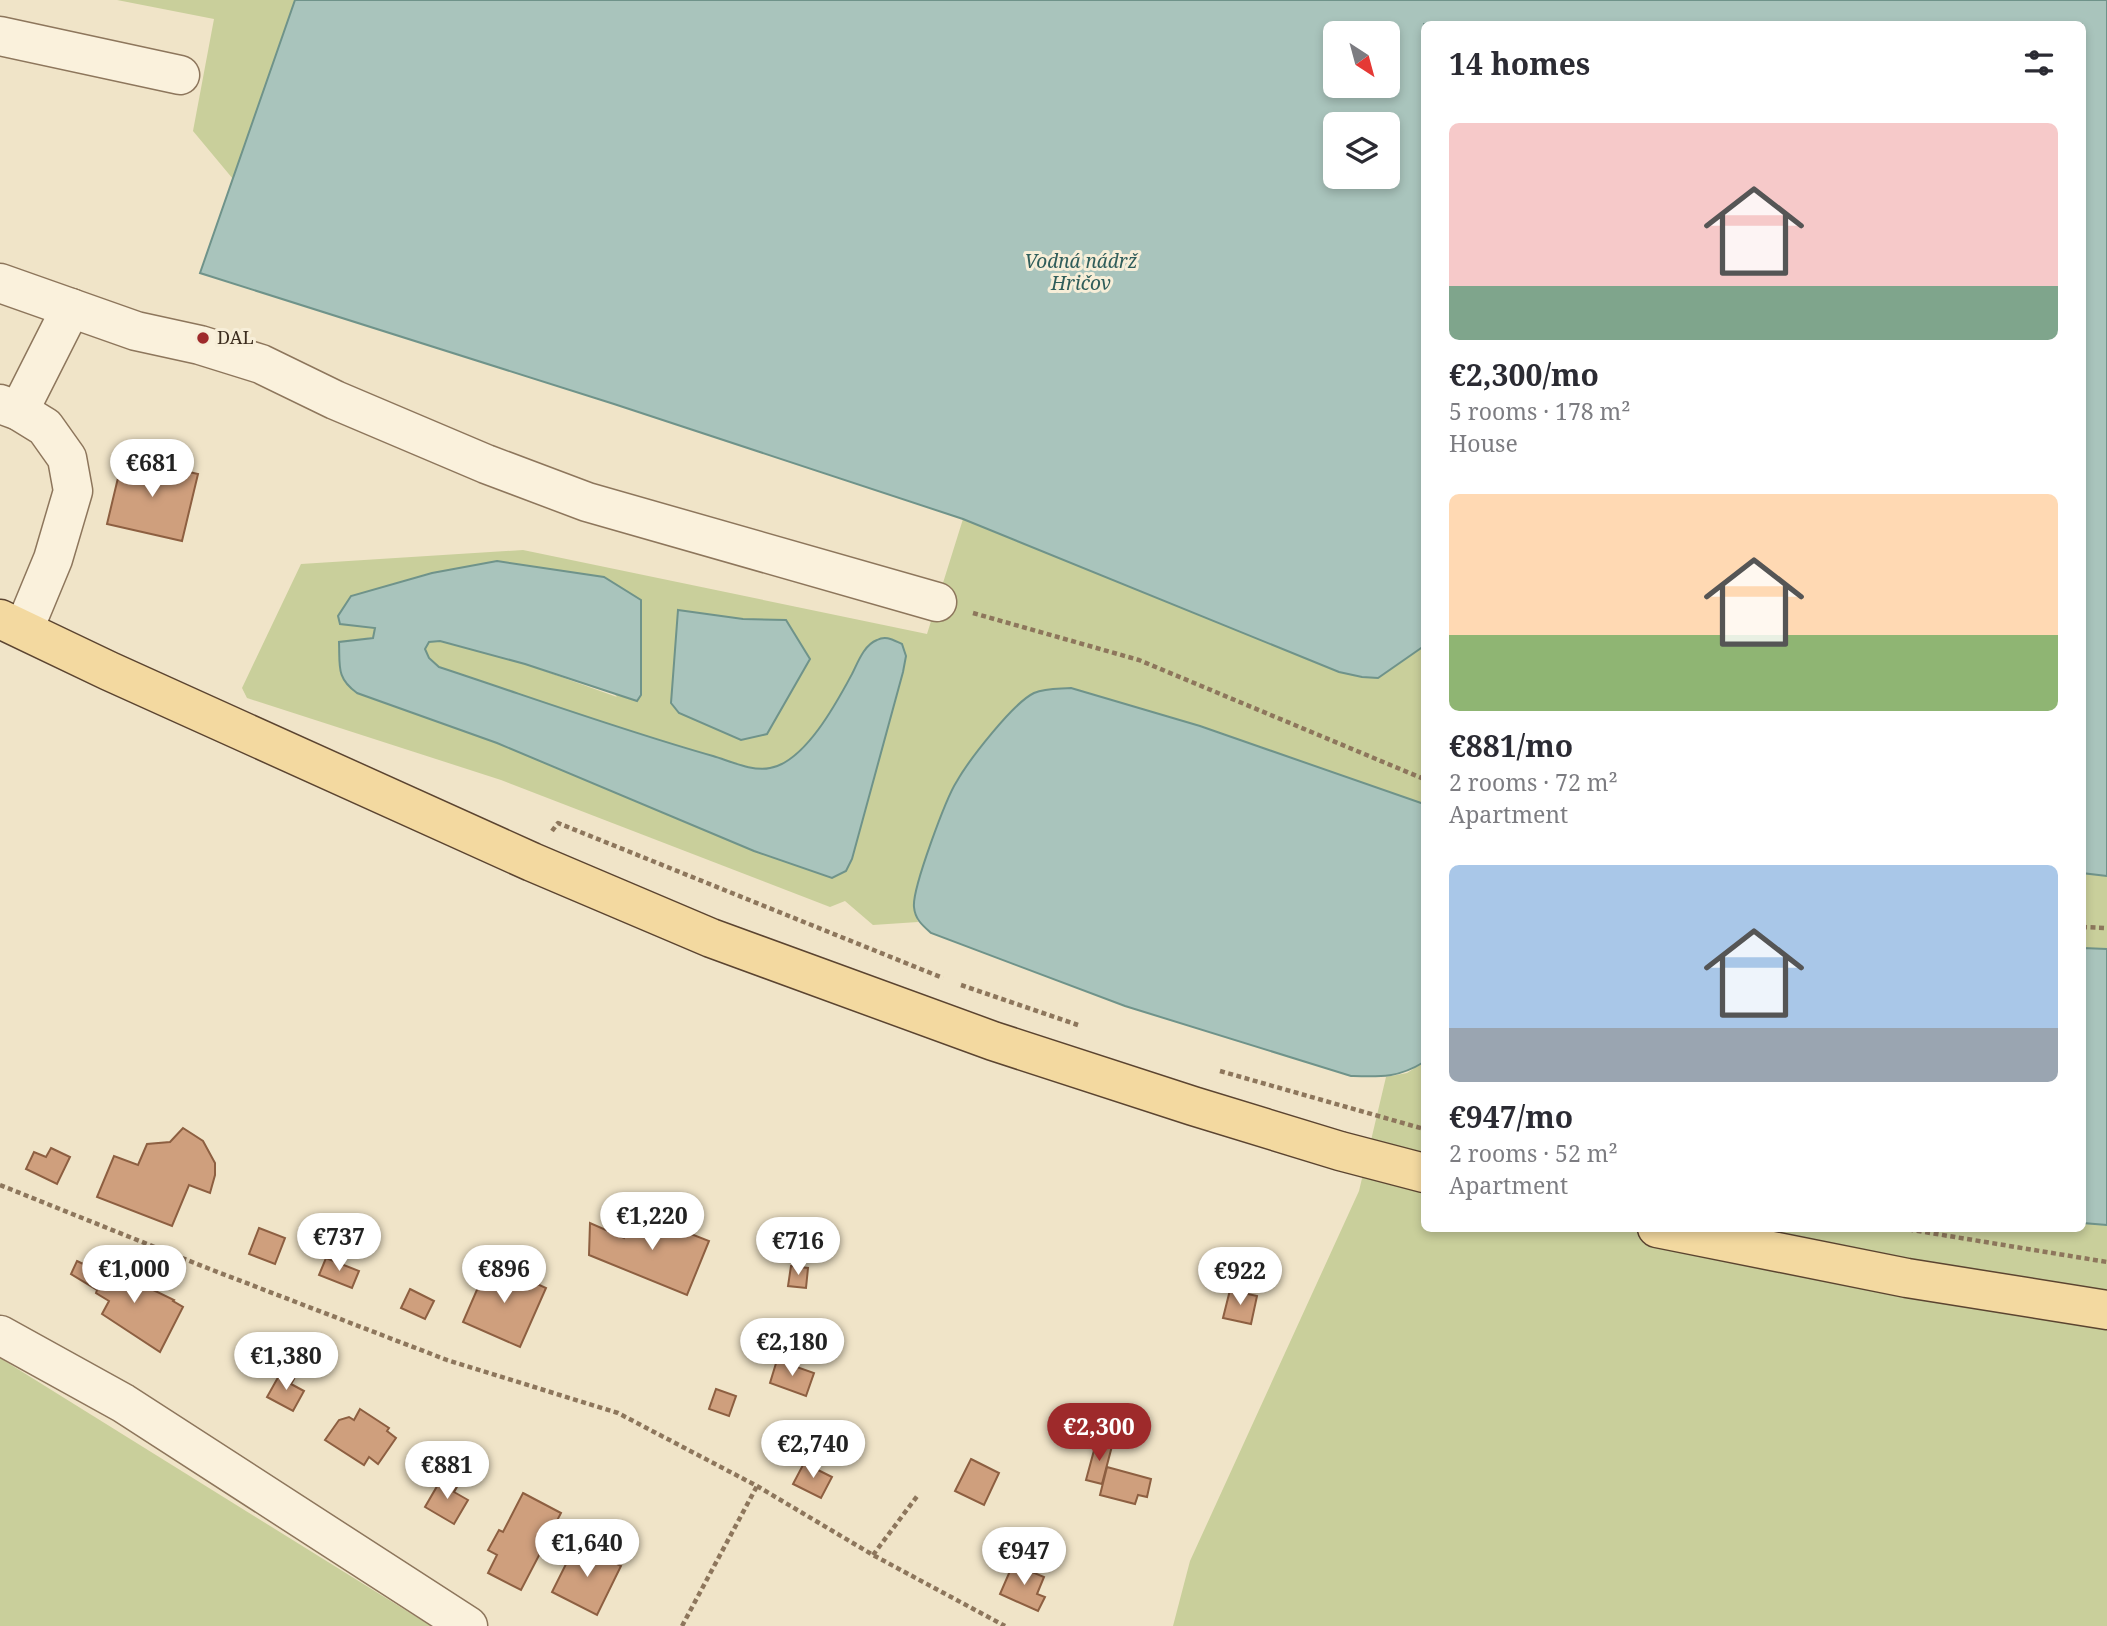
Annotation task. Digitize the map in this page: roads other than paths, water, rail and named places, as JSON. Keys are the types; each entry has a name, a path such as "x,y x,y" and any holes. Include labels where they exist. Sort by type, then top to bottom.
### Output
{"main road":[{"path":"12,624 109,671 531,862 711,938 993,1041 1205,1110 1421,1172"},
{"path":"1677,1232 1907,1278 2107,1310"}],"lane":[{"path":"0,36 180,75"},
{"path":"0,283 136,331 200,345 261,364 398,427 587,502 937,603"},
{"path":"12,624 52,559 73,491 67,458 45,427 10,407 71,308"},
{"path":"0,1335 123,1403 468,1626"}],"water":[{"name":"Vodná nádrž Hričov","path":"295,0 2107,0 2107,876 2086,873 2086,21 1421,21 1421,648 1378,678 1339,672 963,519 614,404 200,273"},
{"path":"497,561 604,577 641,600 641,695 637,701 525,664 440,641 429,642 425,649 429,658 439,667 749,767 763,769 783,763 807,743 829,714 862,654 872,642 886,638 902,644 906,656 903,672 852,859 846,871 832,878 754,851 497,743 357,693 345,682 340,671 339,642 373,638 375,628 340,624 338,616 351,596 432,573"},
{"path":"678,610 743,619 786,620 810,659 767,734 741,740 679,713 671,703"},
{"path":"1071,688 1200,726 1421,803 1421,1064 1389,1075 1351,1076 1125,1006 931,933 916,915 915,897 945,805 963,772 992,733 1025,699 1043,690"},
{"path":"2086,948 2107,949 2107,1225 2086,1223"}],"place":[{"name":"DAL","path":"203,338"}]}
